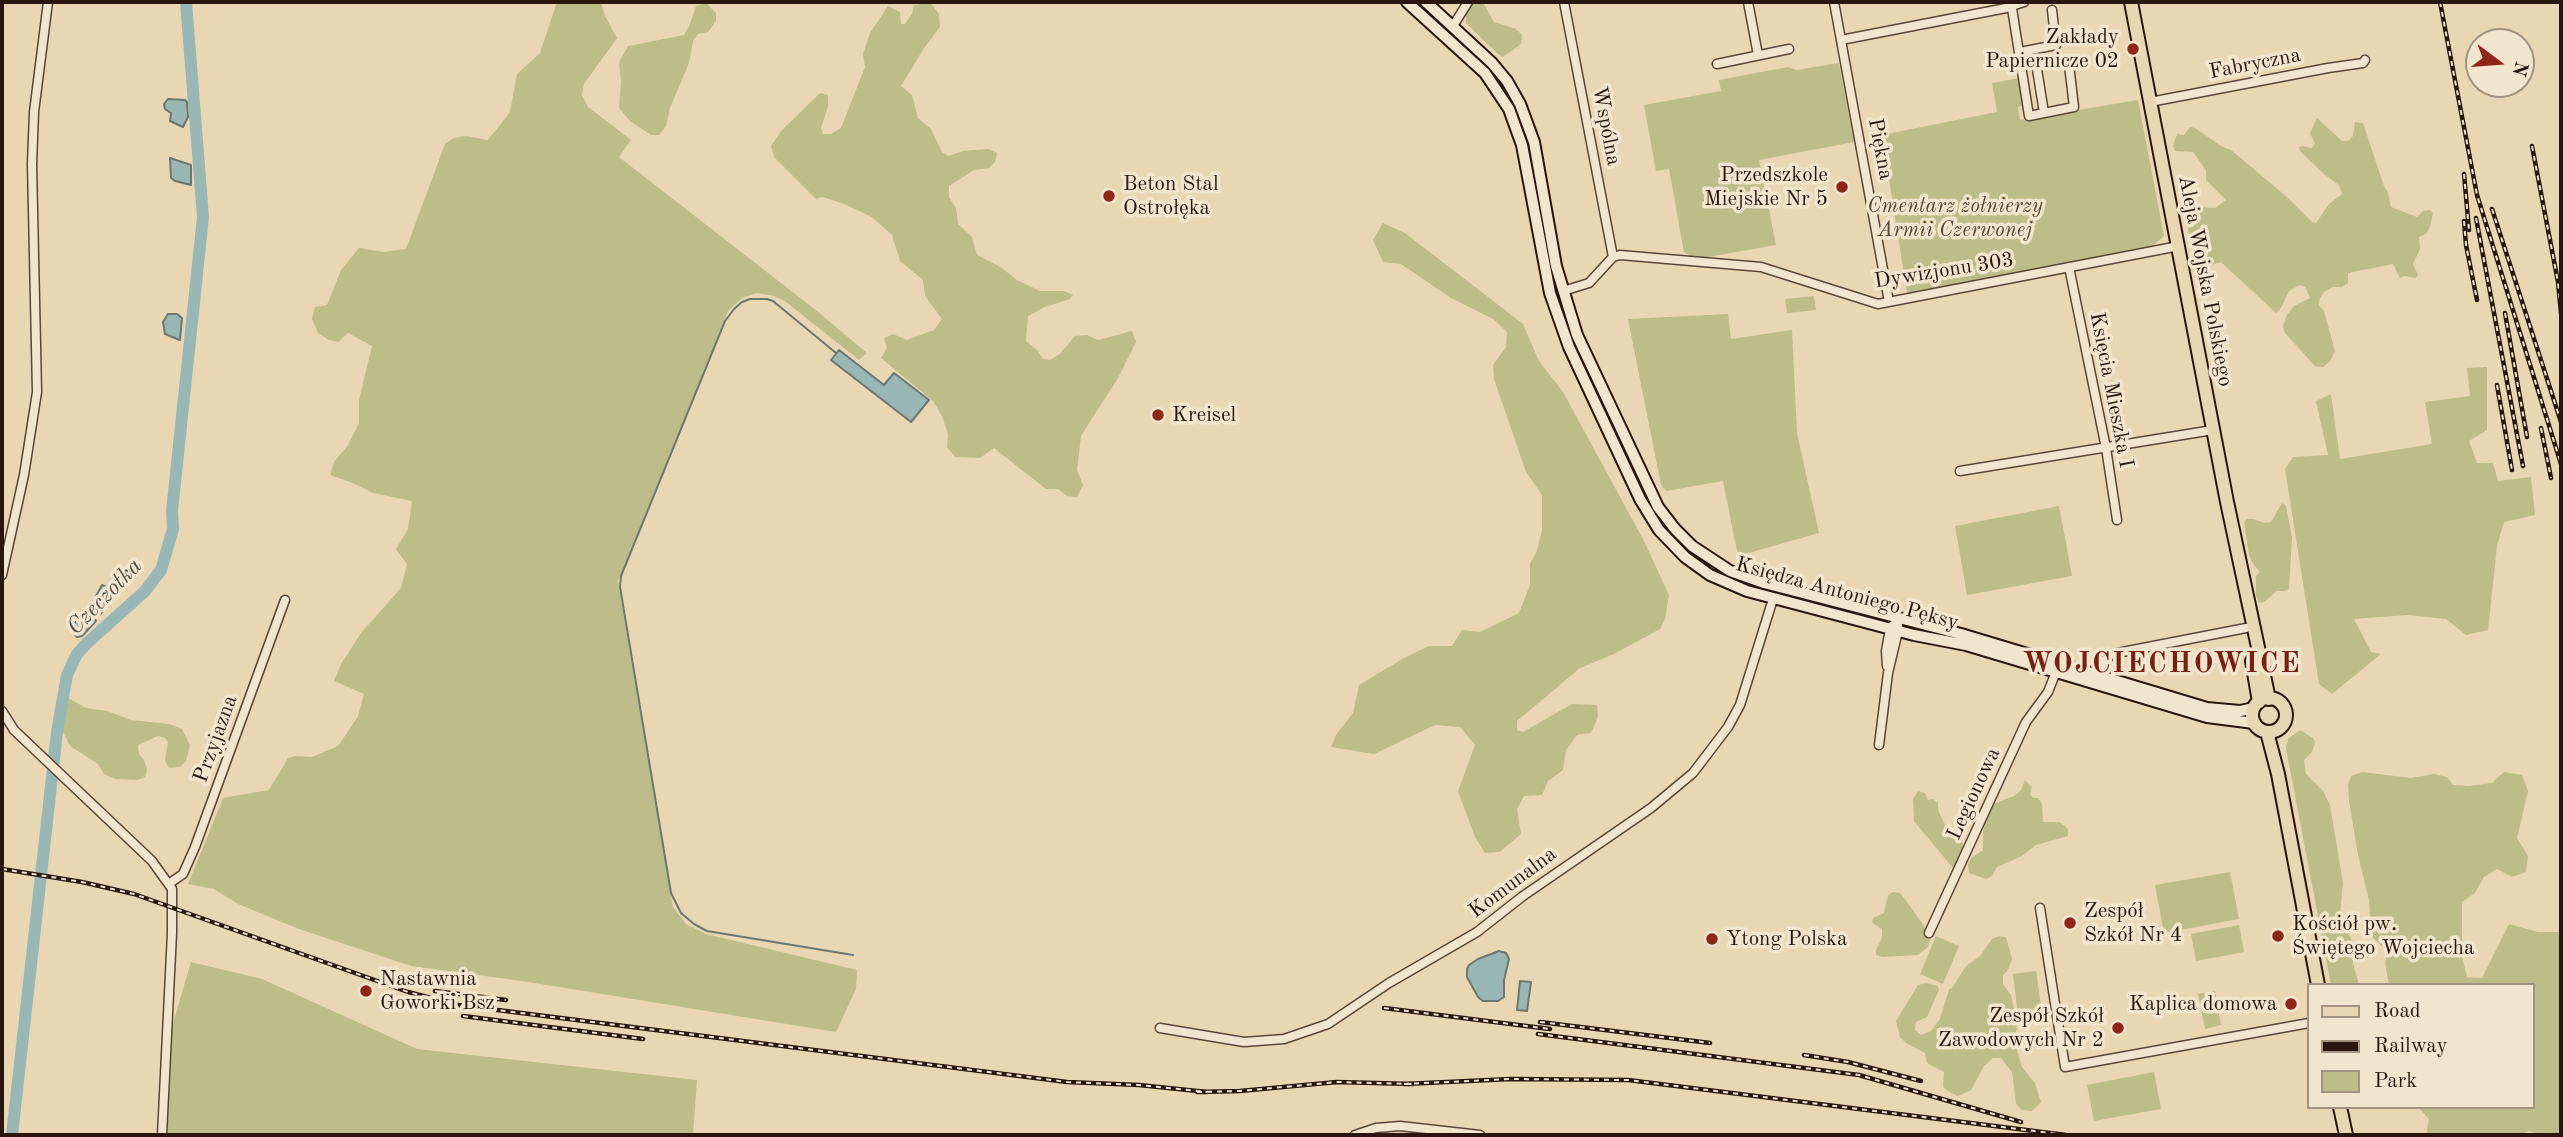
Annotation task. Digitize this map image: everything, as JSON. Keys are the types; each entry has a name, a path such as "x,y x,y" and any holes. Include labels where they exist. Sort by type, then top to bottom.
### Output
{"main road":[{"name":"Księdza Antoniego Pęksy","path":"1407,2 1485,73 1512,116 1521,145 1550,292 1561,326 1649,515 1675,548 1702,569 1732,586 1773,599 1894,630 1966,645 2207,717 2254,723"},
{"name":"Księdza Antoniego Pęksy","path":"1426,2 1501,73 1514,92 1534,142 1563,291 1583,348 1649,489 1663,514 1684,539 1717,564 1744,577 1961,634 2207,708 2240,711 2260,703"},
{"name":"Aleja Wojska Polskiego","path":"2131,2 2240,568 2260,703"},
{"name":"Aleja Wojska Polskiego","path":"2240,568 2246,628 2260,703"},
{"path":"2260,703 2280,703 2284,710 2285,719 2271,731 2259,729 2254,723 2260,703"},
{"path":"2271,731 2273,763 2278,774 2318,983"},
{"path":"2340,1109 2346,1135"}],"street":[{"path":"2,575 26,465 37,392 32,164 34,112 48,2"},
{"path":"1453,26 1468,2"},
{"name":"Wspólna","path":"1564,2 1613,257"},
{"path":"1748,2 1758,55"},
{"name":"Piękna","path":"1834,2 1889,302"},
{"path":"1841,40 2006,8 2012,3 2024,2"},
{"path":"2012,3 2029,116 2075,106 2069,65"},
{"path":"2020,52 2055,46 2057,41 2052,10"},
{"path":"1717,64 1789,49"},
{"name":"Fabryczna","path":"2150,102 2363,63 2365,60"},
{"path":"2037,69 2044,113"},
{"name":"Dywizjonu 303","path":"1613,257 1620,255 1761,267 1874,304 2179,246"},
{"path":"1563,291 1589,283 1613,257"},
{"name":"Księcia Mieszka I","path":"2069,267 2106,448 2117,520"},
{"path":"1960,471 2213,430"},
{"name":"Komunalna","path":"1160,1028 1244,1042 1284,1039 1328,1024 1389,983 1477,932 1522,896 1651,808 1693,773 1728,727 1740,705 1773,599"},
{"name":"Przyjazna","path":"170,883 183,873 195,847 285,600"},
{"path":"1879,745 1888,673 1886,650 1898,618"},
{"path":"2098,676 2104,661 2112,654 2246,628"},
{"name":"Legionowa","path":"1929,933 2026,722 2048,692 2056,672"},
{"path":"2,711 4,722 152,861 170,883 174,900 162,1135"},
{"path":"2040,908 2064,1067 2308,1023"},
{"path":"1354,1135 1376,1128 1400,1126 1480,1135"}],"green space":[{"path":"557,2 601,2 617,38 584,84 582,95 588,107 631,140 619,157 867,353 859,360 786,302 774,296 757,293 742,298 728,311 618,581 673,907 686,924 706,934 857,970 856,989 836,1032 522,981 411,966 299,929 238,904 214,889 188,884 223,798 269,790 288,758 312,757 338,746 358,716 364,694 334,681 341,664 361,633 401,588 407,564 396,549 408,529 412,501 373,493 330,475 334,462 348,445 359,423 359,400 372,346 348,333 338,342 318,333 312,319 315,307 327,305 341,270 359,248 383,252 406,249 445,144 454,138 466,136 488,140 510,112 517,74 540,53"},
{"path":"1471,2 1483,2 1494,22 1516,29 1522,35 1521,44 1503,57 1497,53 1466,23 1466,11"},
{"path":"706,3 716,13 716,21 708,32 698,34 693,41 689,63 670,108 666,126 659,135 651,135 630,121 619,108 619,62 628,46 684,35 696,6"},
{"path":"931,3 939,14 940,27 901,86 912,95 918,118 931,129 942,152 948,156 963,151 989,149 997,153 995,162 989,168 974,170 949,186 949,197 956,208 958,224 972,237 977,255 1002,268 1017,280 1040,291 1064,291 1073,295 1070,299 1028,316 1026,341 1043,359 1050,360 1060,354 1075,336 1087,335 1098,340 1132,331 1136,342 1118,378 1081,436 1077,470 1083,485 1077,497 1067,496 1058,489 1046,489 994,448 980,458 955,457 947,447 948,434 933,401 881,358 887,348 884,338 893,334 907,340 934,330 942,319 925,296 923,280 900,261 892,235 872,217 842,203 822,197 816,199 774,157 771,146 781,131 820,93 828,95 828,106 821,128 823,134 831,134 841,128 865,67 863,54 870,33 888,6 900,12 901,24 905,24 914,5"},
{"path":"1839,63 1854,142 1759,160 1776,245 1697,259 1684,252 1669,169 1656,171 1644,105 1721,91 1719,80 1788,67 1797,70"},
{"name":"Cmentarz żołnierzy Armii Czerwonej","path":"2021,78 2025,105 2018,107 2020,120 2138,100 2164,236 2151,247 1907,293 1882,135 1997,112 1992,83"},
{"path":"2317,118 2342,141 2348,141 2353,136 2355,122 2363,123 2391,207 2417,217 2423,211 2430,210 2433,213 2426,234 2419,237 2420,249 2413,264 2418,275 2416,278 2400,278 2393,264 2348,273 2348,283 2324,292 2319,305 2324,311 2335,351 2323,367 2315,366 2284,332 2287,315 2294,306 2310,298 2305,287 2300,285 2289,291 2276,313 2221,262 2205,267 2198,262 2188,230 2190,211 2192,207 2215,208 2226,200 2206,180 2206,170 2193,152 2175,151 2173,146 2177,134 2184,135 2190,127 2195,128 2231,150 2316,223 2329,204 2342,194 2339,185 2300,151 2299,147 2312,148 2315,144 2310,133"},
{"path":"1383,223 1405,233 1523,324 1539,361 1563,392 1644,541 1669,595 1665,619 1660,629 1614,654 1580,668 1517,721 1517,730 1523,732 1572,704 1597,705 1598,717 1591,733 1577,735 1566,750 1563,770 1548,781 1542,795 1524,796 1517,809 1521,834 1500,852 1485,853 1475,837 1458,791 1475,745 1460,727 1435,725 1374,754 1331,747 1336,735 1353,713 1359,685 1429,646 1452,646 1462,630 1480,632 1519,613 1530,585 1530,564 1537,551 1542,530 1542,495 1526,472 1494,379 1493,365 1506,347 1507,332 1493,319 1451,298 1401,264 1383,262 1373,240"},
{"path":"1814,296 1816,310 1787,313 1785,299"},
{"path":"1728,314 1731,339 1792,330 1797,433 1819,533 1738,556 1723,481 1666,491 1661,485 1628,319"},
{"path":"2487,367 2487,430 2469,441 2477,463 2493,463 2498,481 2531,477 2535,515 2504,522 2497,546 2488,630 2466,635 2446,619 2408,615 2354,619 2371,652 2381,654 2332,694 2319,684 2285,469 2293,457 2328,455 2316,401 2331,394 2340,459 2432,444 2425,402 2470,396 2467,368"},
{"path":"2282,503 2286,506 2292,537 2289,589 2277,591 2259,603 2256,596 2256,576 2260,572 2249,555 2244,522 2254,519 2264,523 2271,522"},
{"path":"2059,506 2072,576 1967,595 1955,526"},
{"path":"68,698 86,708 107,711 131,720 169,724 182,729 190,745 186,761 180,767 169,768 165,761 168,742 158,736 138,745 139,754 147,770 145,777 137,780 115,779 104,774 98,764 70,746 63,732"},
{"path":"2300,730 2315,742 2312,752 2304,760 2306,774 2323,791 2330,805 2343,883 2340,913 2354,946 2353,963 2358,983 2331,983 2286,748 2288,739"},
{"path":"2362,772 2411,778 2434,774 2447,777 2453,785 2469,786 2492,783 2504,772 2522,775 2528,791 2517,838 2528,856 2526,872 2512,877 2497,869 2484,877 2475,893 2462,902 2462,956 2467,977 2482,978 2509,924 2538,932 2559,932 2561,926 2561,1135 2541,1135 2529,1131 2518,1135 2426,1135 2429,1119 2420,1109 2535,1109 2535,983 2389,983 2385,963 2388,952 2371,936 2369,900 2349,801 2348,785 2351,776"},
{"path":"2025,780 2032,787 2030,794 2042,804 2043,822 2059,822 2068,830 2068,836 2036,845 2022,856 1997,867 1992,876 1986,879 1969,873 1971,858 1983,850 1987,814 1993,804 2014,796 2021,790"},
{"path":"1918,791 1925,793 1928,800 1933,799 1938,803 1944,823 1963,843 1962,854 1953,868 1914,821 1913,799"},
{"path":"2230,872 2239,919 2164,933 2155,885"},
{"path":"1893,892 1900,893 1931,936 1928,947 1918,955 1876,955 1882,929 1872,923 1873,918 1884,913 1888,895"},
{"path":"2239,925 2244,952 2196,961 2191,934"},
{"path":"1936,936 1959,946 1943,984 1920,974"},
{"path":"2006,937 2012,959 2003,975 2003,984 2011,995 2017,1024 2015,1044 2022,1067 2035,1083 2041,1102 2032,1111 2022,1110 2016,1104 2012,1072 2001,1058 1993,1058 1984,1066 1971,1090 1958,1096 1951,1093 1943,1087 1944,1072 1927,1063 1925,1053 1900,1037 1896,1021 1918,985 1926,983 1938,986 1939,990 1927,1017 1916,1022 1915,1030 1921,1035 1931,1031 1940,1019 1949,989 1966,966 1980,956 1992,939"},
{"path":"191,962 262,979 417,1049 697,1080 693,1135 167,1135 172,1027"},
{"path":"2036,971 2042,1012 2018,1015 2013,974"},
{"path":"2215,991 2221,1025 2205,1029 2198,994"},
{"path":"2154,1072 2161,1109 2094,1121 2087,1085"}],"water":[{"path":"168,99 187,102 188,117 183,127 170,121 171,113 165,109 164,104"},
{"path":"170,158 191,165 191,185 171,178"},
{"path":"168,314 177,314 182,318 180,340 165,334 163,322"},
{"path":"839,350 884,385 894,373 929,400 911,422 831,360"},
{"path":"102,585 117,592 100,615 89,609"},
{"path":"81,615 96,621 82,636 77,637 70,629"},
{"path":"1499,951 1506,953 1509,959 1504,980 1504,997 1498,1001 1483,1001 1467,977 1467,969 1478,959"},
{"path":"1520,981 1531,982 1527,1011 1517,1010"}],"waterway":[{"name":"Czeczotka","path":"12,1135 57,732 67,675 77,654 145,591 161,570 173,529 172,511 203,217 186,2"},
{"path":"836,353 773,301 750,299 734,309 725,321 621,576 620,587 671,893 681,913 707,931 853,955"}],"railway":[{"path":"2440,2 2477,195 2561,464"},
{"path":"2532,146 2558,282 2561,313"},
{"path":"2464,174 2469,230"},
{"path":"2492,209 2561,422"},
{"path":"2476,218 2523,466"},
{"path":"2464,221 2477,300"},
{"path":"2505,313 2527,437"},
{"path":"2497,385 2512,470"},
{"path":"2541,428 2551,478"},
{"path":"2,869 82,882 134,894 408,992 458,1005 1067,1082 1139,1085 1207,1092"},
{"path":"435,991 506,1000"},
{"path":"1384,1008 1550,1029"},
{"path":"463,1016 643,1039"},
{"path":"1540,1022 1710,1043"},
{"path":"1538,1034 1859,1075 2021,1122"},
{"path":"1804,1055 1848,1062 1921,1081"},
{"path":"1404,1084 1511,1079 1628,1080 2066,1135"},
{"path":"1197,1092 1337,1082 1413,1084"}],"place":[{"name":"Zakłady Papiernicze 02","path":"2133,49"},
{"name":"Przedszkole Miejskie Nr 5","path":"1842,187"},
{"name":"Beton Stal Ostrołęka","path":"1109,196"},
{"name":"Kreisel","path":"1158,415"},
{"name":"Zespół Szkół Nr 4","path":"2070,923"},
{"name":"Kościół pw. Świętego Wojciecha","path":"2278,936"},
{"name":"Ytong Polska","path":"1712,939"},
{"name":"Nastawnia Goworki Bsz","path":"366,991"},
{"name":"Kaplica domowa","path":"2291,1004"},
{"name":"Zespół Szkół Zawodowych Nr 2","path":"2118,1028"}],"district":[{"name":"WOJCIECHOWICE","path":"2162,665"}]}
